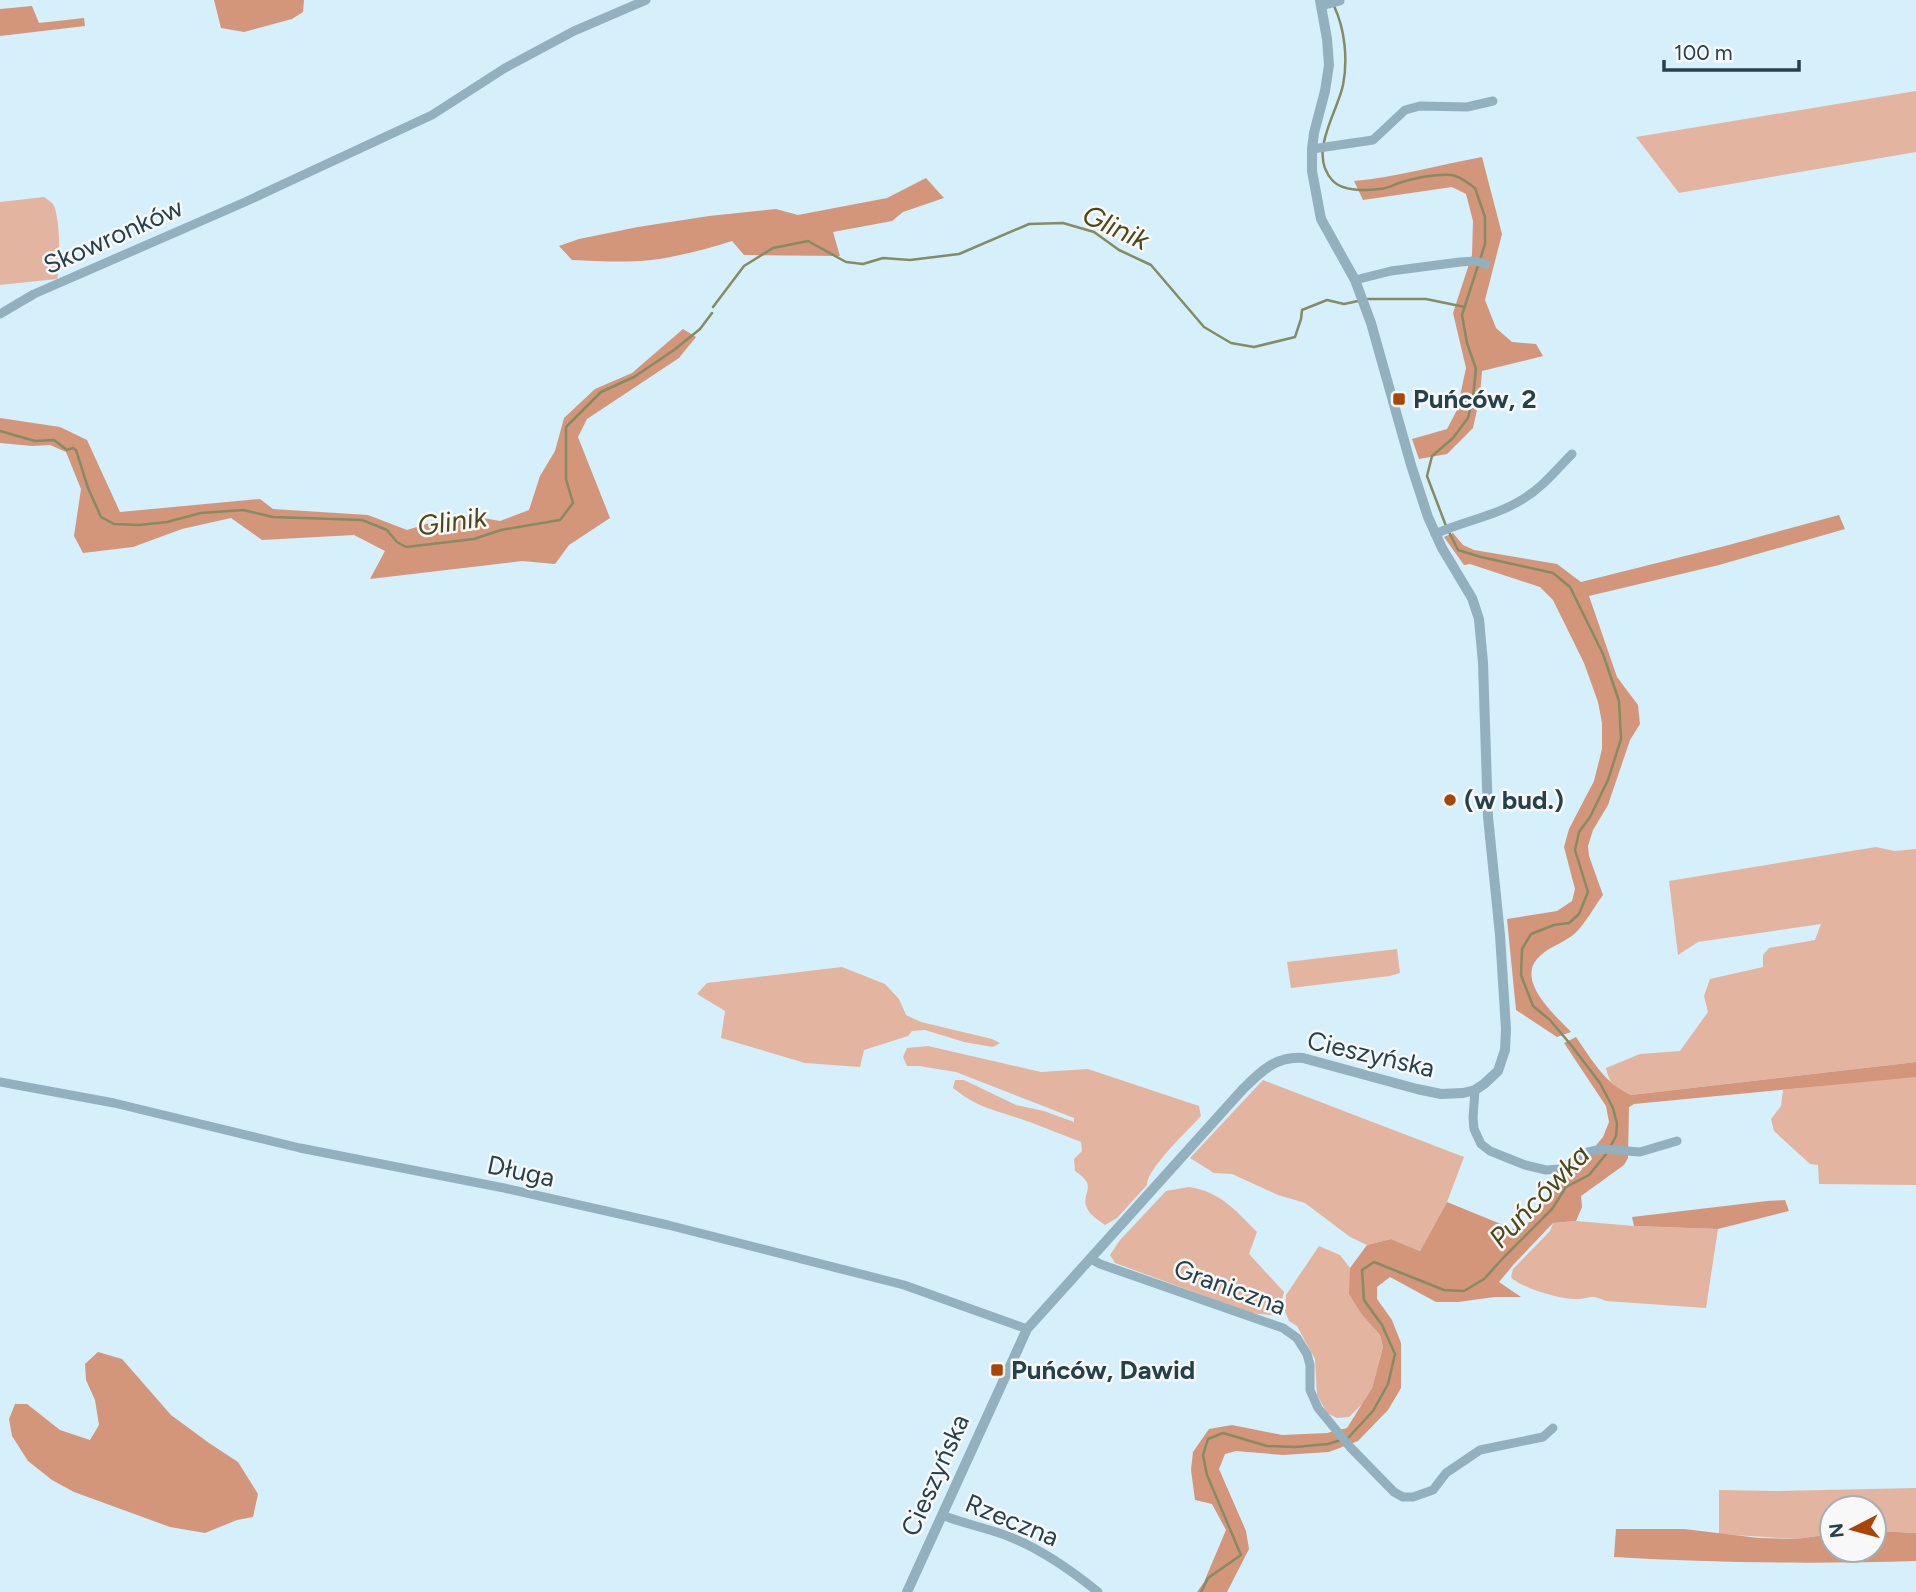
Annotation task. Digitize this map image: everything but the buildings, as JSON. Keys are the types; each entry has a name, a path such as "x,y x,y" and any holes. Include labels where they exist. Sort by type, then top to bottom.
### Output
{"street":[{"name":"Skowronków","path":"0,314 34,294 245,202 432,115 505,68 573,31 646,0"},
{"path":"1340,1 1323,4 1329,65 1314,133 1312,171 1321,219 1354,280 1371,323 1411,464 1438,533 1472,598 1479,619 1486,788 1506,1029 1505,1050 1498,1071 1475,1090 1474,1129 1481,1143 1490,1151 1524,1165 1546,1170 1560,1169 1588,1152 1602,1149 1640,1152 1677,1141"},
{"path":"1314,149 1373,140 1405,110 1420,106 1466,107 1493,101"},
{"path":"1354,280 1391,271 1476,261 1486,264"},
{"path":"1438,533 1496,513 1525,498 1547,481 1572,454"},
{"name":"Cieszyńska","path":"907,1592 1027,1329 1261,1071 1276,1061 1297,1057 1441,1094 1475,1090"},
{"name":"Długa","path":"0,1082 114,1103 300,1148 504,1188 668,1226 904,1285 1027,1329"},
{"name":"Graniczna","path":"1091,1259 1288,1330 1305,1349 1309,1359 1312,1396 1318,1408 1350,1447 1394,1492 1403,1497 1413,1497 1433,1490 1446,1473 1480,1450 1543,1437 1553,1428"},
{"name":"Rzeczna","path":"942,1515 1010,1537 1035,1549 1066,1566 1098,1592"}],"shaded area":[{"path":"214,0 304,0 303,12 292,19 244,32 221,28"},
{"path":"32,6 39,23 84,18 85,26 0,36 0,9"},
{"path":"1916,91 1916,152 1679,193 1636,137"},
{"path":"1482,157 1502,234 1485,300 1496,328 1512,342 1536,344 1543,356 1482,371 1473,428 1447,454 1419,459 1412,439 1447,429 1457,410 1466,368 1453,313 1472,255 1473,221 1466,194 1452,187 1363,200 1354,181"},
{"path":"926,178 944,198 903,212 892,221 833,232 840,256 744,255 732,241 661,259 572,260 559,246 579,239 638,227 709,216 776,209 798,215 887,198"},
{"path":"44,197 53,204 57,219 57,279 0,285 0,202"},
{"path":"683,329 696,337 679,358 587,419 578,437 610,518 569,545 555,564 522,561 370,579 385,551 354,535 262,540 231,518 182,529 133,547 83,553 74,536 81,489 66,452 50,445 0,443 0,418 60,427 87,440 120,512 260,499 273,509 368,515 407,530 459,514 500,521 529,510 540,476 555,451 564,418 595,389 632,373"},
{"path":"1839,515 1845,529 1719,565 1589,596 1617,677 1638,705 1640,724 1630,740 1608,805 1593,830 1588,846 1603,895 1577,931 1541,955 1532,968 1535,988 1541,998 1571,1032 1557,1037 1516,1010 1507,919 1557,911 1572,901 1575,889 1564,847 1569,829 1594,781 1602,749 1602,723 1598,702 1584,663 1553,600 1540,587 1470,564 1464,565 1444,537 1453,533 1463,545 1474,550 1557,564 1581,582"},
{"path":"1876,847 1895,851 1916,849 1916,1062 1631,1095 1614,1085 1606,1068 1640,1054 1680,1051 1708,1012 1704,996 1710,979 1763,967 1763,955 1769,948 1815,940 1821,924 1698,942 1678,955 1669,881"},
{"path":"1397,949 1400,973 1291,988 1287,962"},
{"path":"842,967 885,984 899,999 906,1015 921,1022 1000,1043 993,1047 964,1042 925,1030 912,1031 908,1036 864,1050 860,1067 805,1063 721,1038 725,1011 697,994 707,983"},
{"path":"1576,1037 1606,1078 1631,1095 1916,1062 1916,1077 1634,1104 1629,1107 1628,1158 1624,1165 1581,1196 1582,1207 1576,1221 1553,1223 1499,1282 1521,1297 1436,1302 1390,1277 1377,1287 1377,1299 1392,1320 1401,1343 1401,1388 1388,1410 1358,1441 1329,1452 1283,1455 1236,1451 1225,1454 1219,1469 1246,1531 1249,1549 1227,1592 1197,1592 1204,1582 1226,1530 1212,1504 1195,1500 1191,1470 1193,1452 1209,1429 1232,1425 1282,1435 1327,1433 1347,1428 1372,1388 1383,1347 1380,1335 1362,1315 1349,1294 1350,1268 1367,1245 1391,1239 1420,1251 1447,1202 1513,1229 1524,1229 1559,1180 1584,1160 1603,1137 1609,1122 1606,1106 1564,1043"},
{"path":"928,1046 1041,1072 1088,1069 1199,1106 1201,1116 1160,1160 1147,1185 1117,1218 1105,1225 1088,1210 1085,1199 1087,1182 1075,1171 1074,1159 1082,1151 1081,1142 977,1103 953,1088 955,1080 964,1080 1016,1105 1044,1111 1074,1122 1074,1118 956,1072 907,1066 903,1057 907,1048"},
{"path":"1916,1077 1916,1185 1819,1184 1818,1165 1810,1164 1774,1131 1771,1119 1781,1106 1783,1090"},
{"path":"1263,1080 1464,1157 1447,1202 1420,1251 1391,1239 1367,1245 1350,1237 1305,1203 1278,1195 1232,1174 1214,1173 1190,1158"},
{"path":"1189,1187 1219,1198 1257,1232 1249,1254 1284,1292 1278,1316 1251,1313 1115,1263 1110,1255 1120,1240 1166,1191"},
{"path":"1785,1200 1789,1211 1718,1229 1634,1226 1632,1217 1767,1201"},
{"path":"1576,1221 1718,1229 1706,1308 1606,1301 1593,1297 1564,1298 1543,1293 1511,1277 1513,1269 1550,1231 1553,1223"},
{"path":"1319,1246 1340,1255 1350,1268 1350,1294 1362,1315 1380,1335 1383,1347 1372,1388 1362,1404 1349,1417 1337,1418 1327,1413 1317,1395 1315,1359 1297,1326 1289,1321 1285,1311 1286,1295"},
{"path":"98,1352 122,1359 171,1415 238,1462 258,1494 253,1517 237,1520 205,1533 170,1527 74,1492 52,1480 28,1461 12,1436 9,1419 15,1404 27,1404 60,1430 90,1440 99,1425 95,1400 86,1380 85,1364"},
{"path":"1916,1488 1916,1533 1888,1532 1888,1494 1818,1494 1818,1536 1796,1539 1719,1534 1719,1490"},
{"path":"1616,1529 1684,1529 1759,1538 1796,1539 1818,1536 1818,1562 1690,1561 1614,1557"},
{"path":"1888,1532 1916,1533 1916,1561 1888,1561"}],"waterway":[{"name":"Puńcówka","path":"1334,6 1343,35 1345,65 1343,85 1323,146 1326,170 1333,181 1354,190 1368,190 1425,177 1455,176 1475,188 1485,217 1485,244 1462,315 1467,343 1476,369 1473,397 1468,418 1453,438 1432,456 1427,476 1446,526"},
{"name":"Glinik","path":"713,307 744,266 773,248 808,241 846,262 863,264 883,258 910,260 959,254 1029,224 1063,223 1094,232 1119,250 1151,265 1204,327 1231,343 1254,347 1295,337 1302,310 1327,300 1344,304 1358,301"},
{"name":"Glinik","path":"1368,299 1426,299 1465,307"},
{"name":"Glinik","path":"0,431 35,441 54,440 67,450 76,450 101,517 114,524 167,522 201,513 243,510 273,517 362,520 387,530 397,542 406,547 474,539 501,530 560,520 573,503 566,479 566,427 601,392 634,377 674,350 700,329 712,313"},
{"name":"Puńcówka","path":"1348,1438 1373,1411 1388,1384 1395,1354 1382,1325 1364,1300 1362,1270 1374,1262 1444,1290 1464,1291 1484,1279 1552,1209 1566,1187 1589,1175 1607,1153 1616,1136 1617,1124 1613,1108 1600,1083 1550,1020 1533,1006 1521,975 1522,949 1531,934 1554,925 1569,923 1579,914 1588,892 1575,850 1579,832 1590,817 1608,780 1621,739 1619,701 1603,654 1570,587 1553,573 1458,550 1449,532"},
{"name":"Puńcówka","path":"1201,1592 1208,1578 1241,1555 1207,1475 1203,1455 1208,1439 1223,1433 1267,1446 1295,1447 1341,1440"}],"place":[{"name":"Puńców, 2","path":"1399,399"},
{"name":"(w bud.)","path":"1450,800"},
{"name":"Puńców, Dawid","path":"997,1370"}]}
